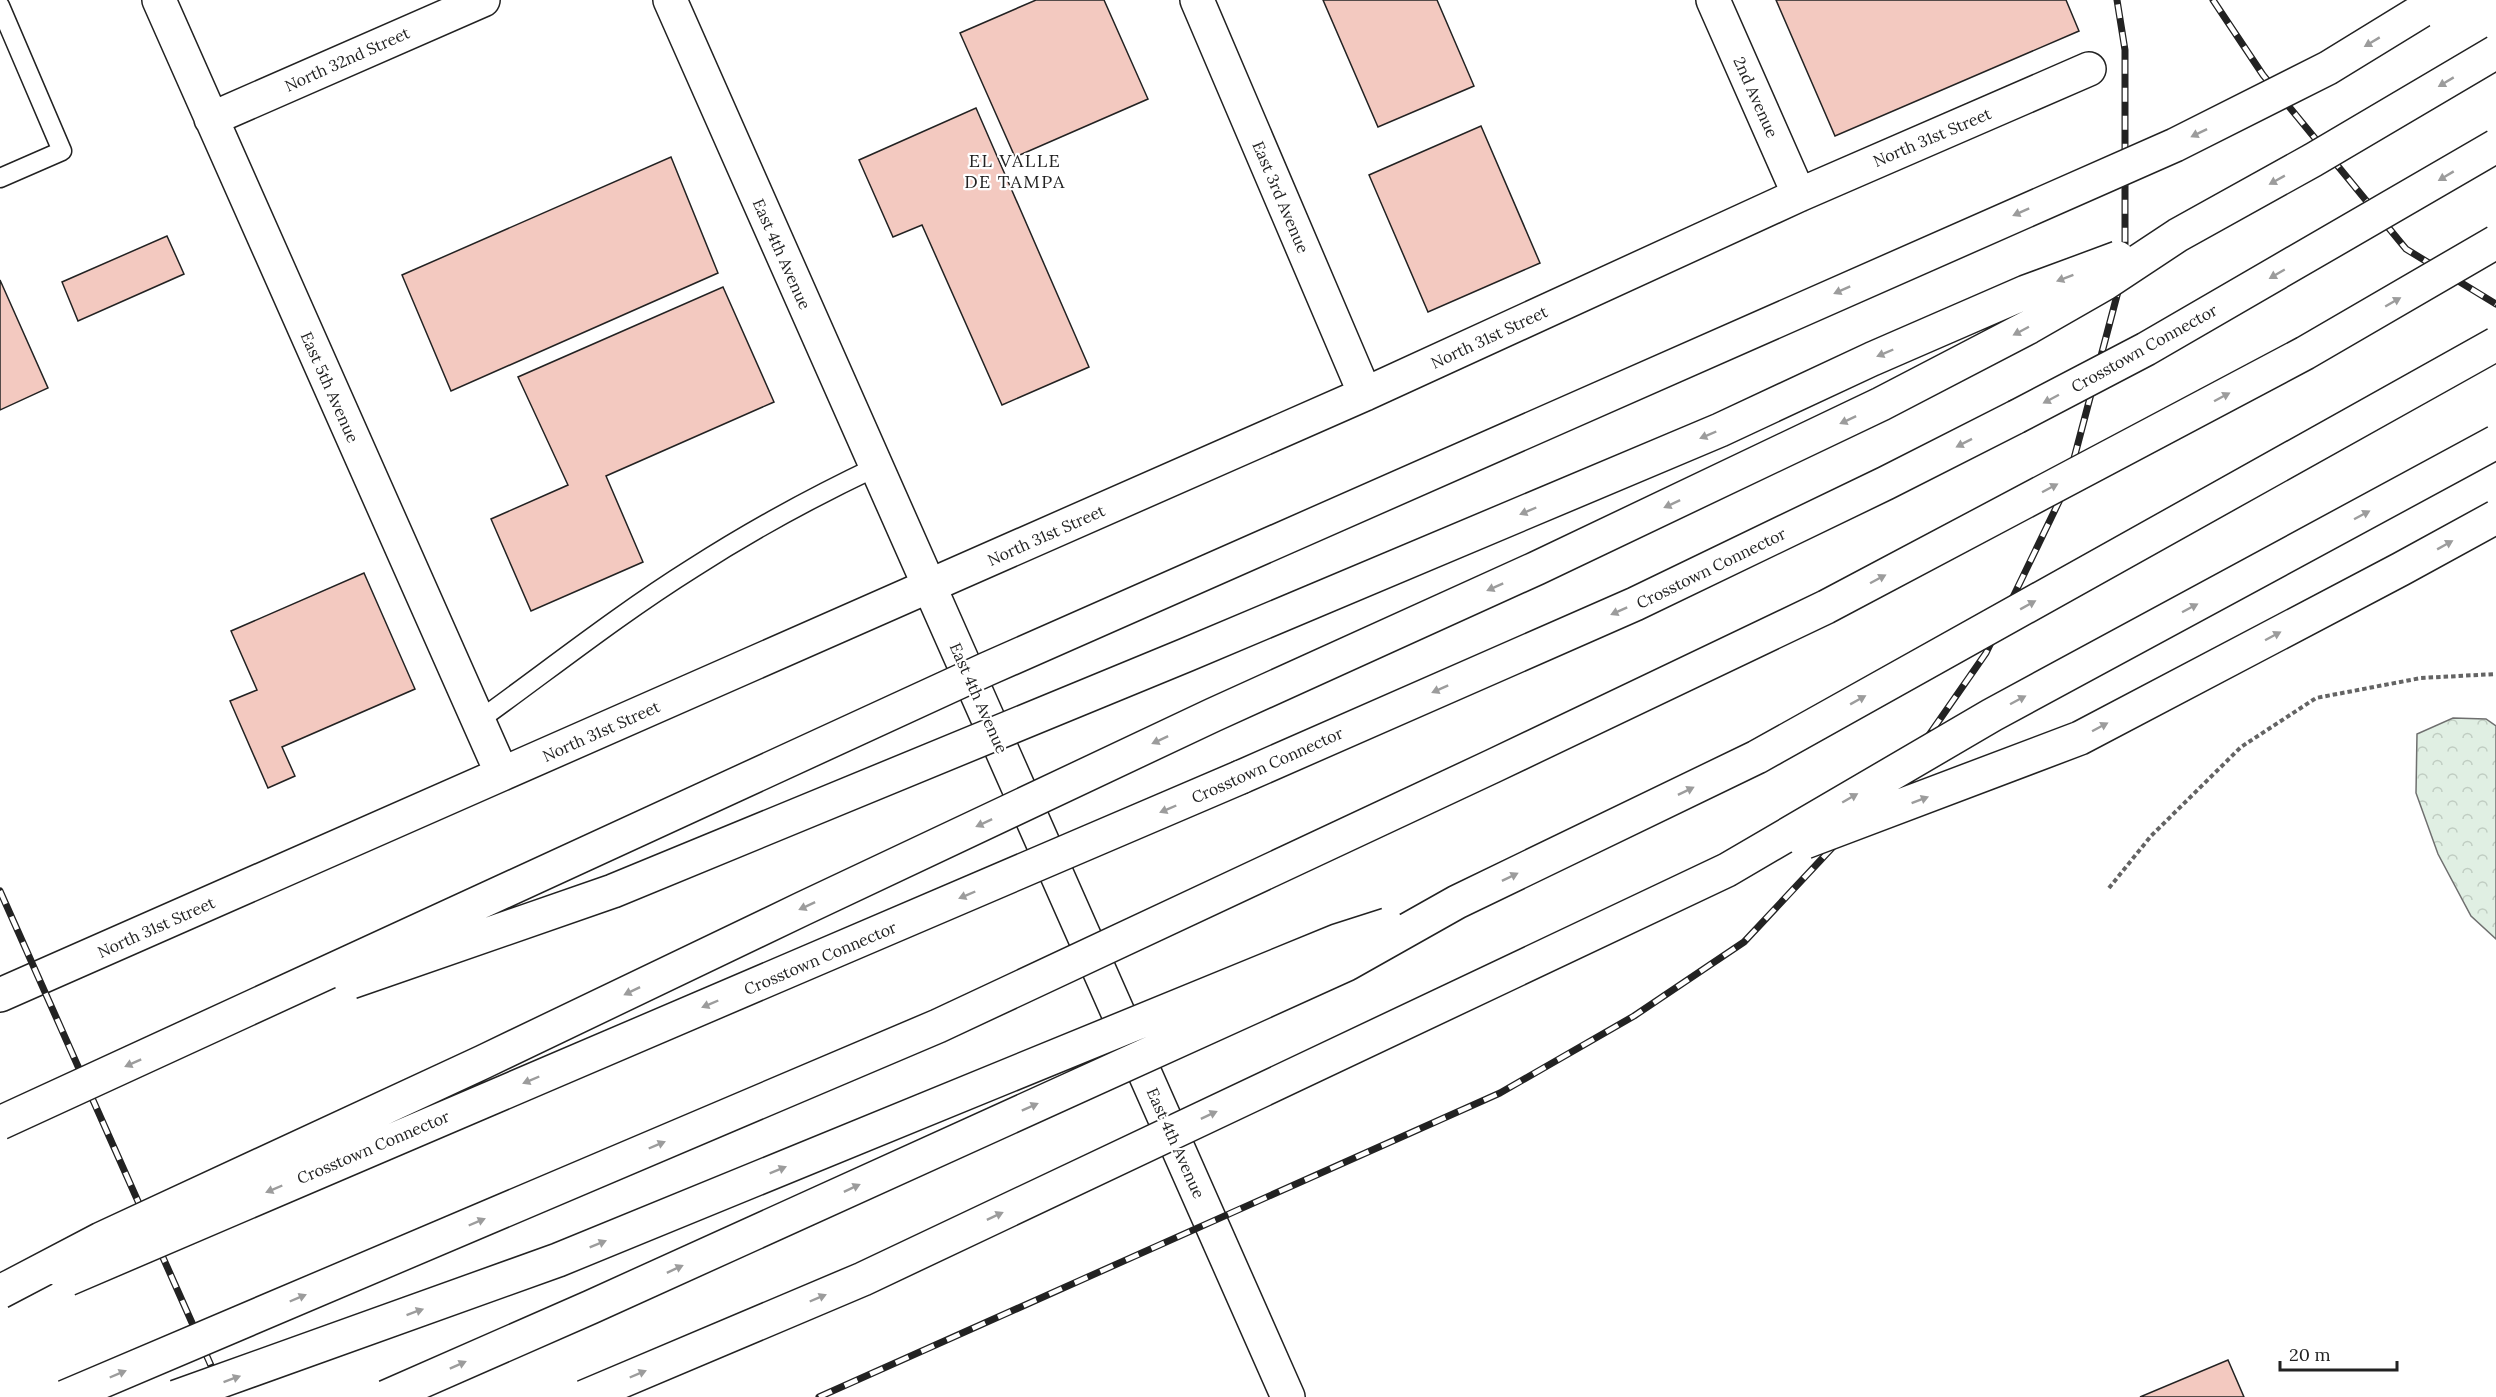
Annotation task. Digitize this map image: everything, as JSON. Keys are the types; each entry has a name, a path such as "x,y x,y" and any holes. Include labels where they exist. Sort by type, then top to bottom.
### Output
{"main road":[{"name":"East 5th Avenue","path":"159,0 502,774"},
{"name":"North 32nd Street","path":"211,119 483,0"},
{"name":"East 4th Avenue","path":"669,0 1288,1397"},
{"name":"East 3rd Avenue","path":"1197,0 1365,394"},
{"name":"2nd Avenue","path":"1713,0 1799,195"},
{"path":"0,1123 186,1039 506,888 987,669 2175,145 2328,68 2437,0"},
{"path":"0,1292 101,1239 483,1062 802,909 1181,731 1537,568 1870,410 2029,327 2104,284 2178,235 2313,160 2496,52"},
{"name":"North 31st Street","path":"0,996 1365,394 1799,195 2089,69"},
{"name":"Crosstown Connector","path":"0,1308 279,1186 1010,877 1635,604 1886,483 2146,349 2496,146"},
{"path":"186,1039 613,891 1186,655 1688,444 1872,359 2026,292 2178,235"},
{"path":"64,1397 938,1026 1461,781 1826,607 2305,353 2496,242"},
{"path":"386,1397 591,1307 1347,964 1457,902 1757,757 2496,344"},
{"path":"585,1397 863,1279 1727,870 1992,715 2496,442"},
{"path":"1727,870 1892,811 2079,738 2496,517"},
{"path":"176,1397 558,1260 1337,941 1457,902"}],"lane":[{"path":"0,6 62,151 0,178"},
{"path":"478,721 611,623 692,568 810,499 876,467"}],"path":[{"path":"2109,888 2151,836 2241,747 2316,698 2421,678 2496,674"}],"green space":[{"path":"2453,718 2486,719 2496,726 2496,939 2471,916 2438,854 2416,793 2417,734"}],"building":[{"path":"1036,0 1104,0 1148,99 1015,157 960,33"},
{"path":"1323,0 1437,0 1474,86 1378,127"},
{"path":"1776,0 2066,0 2079,31 1835,136"},
{"path":"976,108 1089,367 1002,405 922,225 893,237 859,160"},
{"path":"1481,126 1540,263 1428,312 1369,175"},
{"path":"671,157 718,273 451,391 402,275"},
{"path":"167,236 184,274 78,321 62,282"},
{"path":"0,280 48,388 0,410"},
{"path":"723,287 774,402 606,476 643,562 531,611 491,519 568,485 518,377"},
{"path":"364,573 415,689 282,747 295,776 268,788 230,701 257,690 231,631"},
{"path":"2228,1360 2244,1397 2140,1397"}],"railway":[{"path":"819,1397 1500,1093 1634,1016 1744,942 1904,771 1986,653 2067,485 2125,265 2125,50 2117,0"},
{"path":"2213,0 2263,75 2406,249 2496,304"},
{"path":"0,891 225,1397"}],"district":[{"name":"EL VALLE DE TAMPA","path":"1015,170"}]}
